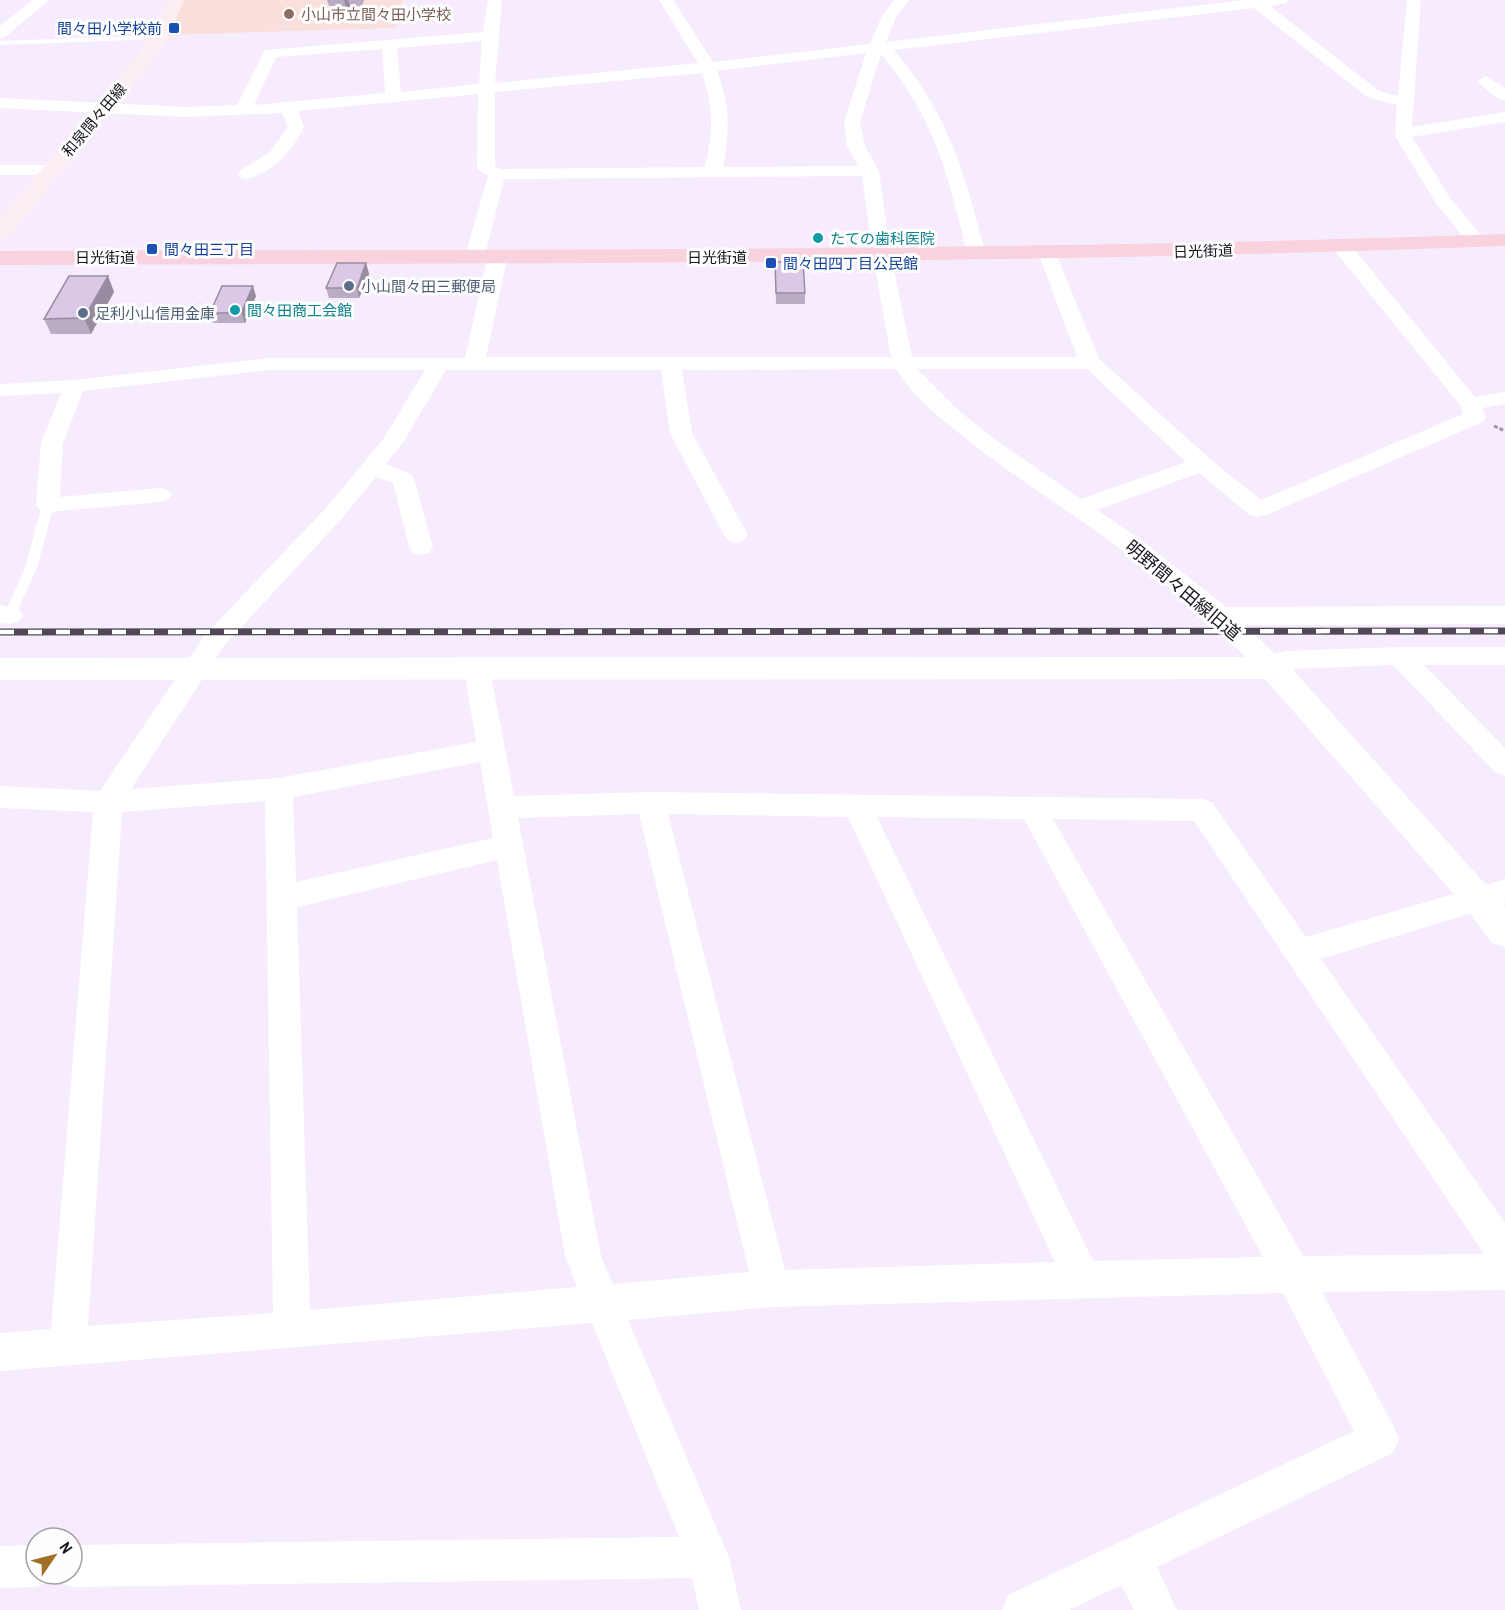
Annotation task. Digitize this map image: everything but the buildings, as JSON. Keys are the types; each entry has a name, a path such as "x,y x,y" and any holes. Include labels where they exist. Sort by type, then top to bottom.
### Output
{"highway":[{"name":"日光街道","path":"0,258 497,259 1048,255 1505,240"}],"main road":[{"name":"和泉間々田線","path":"0,234 104,109 159,37 176,0"}],"street":[{"path":"0,34 42,0"},
{"path":"495,0 488,36 486,170 497,174 870,171 856,146 852,122 880,48 889,16 902,0"},
{"path":"666,0 710,67 715,85 721,124 713,173"},
{"path":"0,103 186,112 288,107 710,67 1281,0"},
{"path":"1414,0 1403,136 1443,201 1477,242"},
{"path":"1257,3 1373,94 1407,103"},
{"path":"243,110 270,52 488,36"},
{"path":"389,44 393,97"},
{"path":"880,48 910,79 938,127 950,155 977,255"},
{"path":"1486,81 1505,96"},
{"path":"247,174 269,163 288,143 297,127 288,107"},
{"path":"1403,133 1505,117"},
{"path":"0,170 52,170"},
{"name":"明野間々田線旧道","path":"870,171 882,256 903,364 913,380 951,416 989,446 1080,508 1220,616 1492,895 1505,932"},
{"path":"474,259 497,174"},
{"path":"0,390 75,386 270,364 1090,363 1095,365 1202,464 1258,510 1475,417 1470,404 1342,247"},
{"path":"1048,255 1090,363"},
{"path":"474,364 497,259"},
{"path":"672,363 681,433 736,535"},
{"path":"68,1348 108,802 221,632 335,512 372,467 393,441 439,364"},
{"path":"75,386 52,443 48,505 160,495"},
{"path":"1470,404 1505,398"},
{"path":"1080,508 1202,464"},
{"path":"372,467 403,479 421,547"},
{"path":"1220,616 1505,615"},
{"path":"0,669 198,667 477,670 1273,668 1285,660 1399,656 1505,657"},
{"path":"1399,656 1505,765"},
{"path":"477,670 583,1256 708,1557 720,1610"},
{"path":"0,798 108,802 279,789 492,749"},
{"path":"279,789 292,1330"},
{"path":"502,807 651,803 1202,810 1505,1254"},
{"path":"651,803 771,1289"},
{"path":"857,806 1082,1279"},
{"path":"1023,1610 1378,1439 1293,1274 1033,808"},
{"path":"282,898 509,846"},
{"path":"1299,952 1492,895"},
{"path":"0,1352 292,1330 771,1289 1293,1274 1505,1272"},
{"path":"84,1566 708,1557"},
{"path":"1130,1558 1156,1610"},
{"path":"0,1567 24,1566"}],"lane":[{"path":"0,42 159,37"},
{"path":"5,614 31,568 48,505"}],"shaded area":[{"name":"小山市立間々田小学校","path":"184,0 403,0 396,28 167,35"}],"railway":[{"path":"0,632 1505,631"}],"place":[{"name":"小山市立間々田小学校","path":"289,14"},
{"name":"間々田小学校前","path":"174,28"},
{"name":"たての歯科医院","path":"818,238"},
{"name":"間々田三丁目","path":"152,249"},
{"name":"間々田四丁目公民館","path":"771,263"},
{"name":"小山間々田三郵便局","path":"349,286"},
{"name":"間々田商工会館","path":"235,310"},
{"name":"足利小山信用金庫","path":"83,313"}]}
